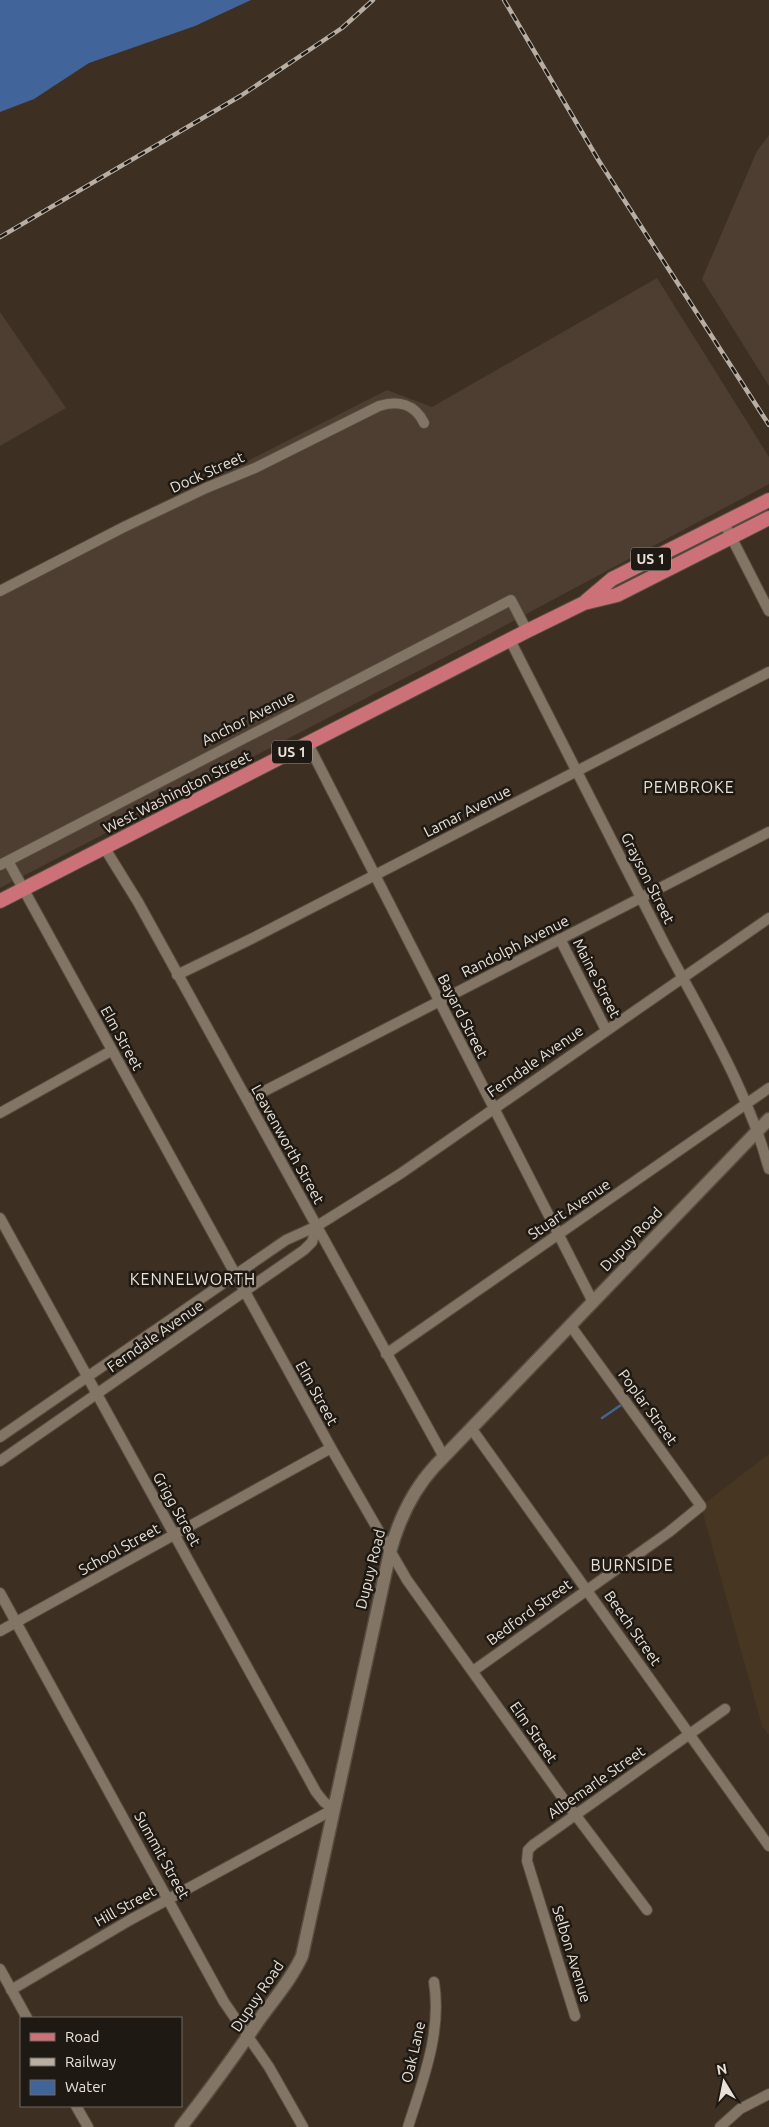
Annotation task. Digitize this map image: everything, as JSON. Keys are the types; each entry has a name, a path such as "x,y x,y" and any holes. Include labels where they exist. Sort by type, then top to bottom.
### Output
{"main road":[{"name":"West Washington Street","path":"584,603 612,579 769,500"},
{"name":"West Washington Street","path":"0,901 527,631 584,603 617,595 769,518"}],"street":[{"name":"Dock Street","path":"0,591 133,523 206,488 255,468 379,406 398,402 407,405 415,410 424,423"},
{"path":"724,522 769,611"},
{"name":"Anchor Avenue","path":"4,863 511,600 527,631"},
{"name":"Grayson Street","path":"510,640 747,1104 758,1131 769,1169"},
{"name":"Lamar Avenue","path":"177,975 374,876 769,672"},
{"name":"Bayard Street","path":"308,744 593,1302"},
{"name":"Randolph Avenue","path":"247,1100 769,832"},
{"name":"Leavenworth Street","path":"104,847 138,902 444,1456"},
{"name":"Elm Street","path":"4,863 23,889 331,1448 407,1580 576,1815 648,1910"},
{"name":"Ferndale Avenue","path":"0,1437 286,1240 317,1226 400,1174 769,918"},
{"name":"Maine Street","path":"560,940 606,1030"},
{"path":"0,1114 111,1050"},
{"name":"Stuart Avenue","path":"386,1354 769,1088"},
{"name":"Dupuy Road","path":"181,2127 248,2038 291,1977 302,1956 390,1552 404,1510 414,1491 444,1456 769,1119"},
{"name":"Grigg Street","path":"0,1218 316,1792 324,1802 334,1809"},
{"name":"Ferndale Avenue","path":"0,1461 304,1250 312,1242 317,1226"},
{"name":"Poplar Street","path":"570,1325 701,1506"},
{"name":"Beech Street","path":"471,1428 769,1846"},
{"name":"School Street","path":"0,1631 331,1448"},
{"name":"Bedford Street","path":"472,1671 669,1532 701,1506"},
{"name":"Summit Street","path":"0,1594 224,2002 269,2067 304,2127"},
{"name":"Albemarle Street","path":"540,1902 527,1861 528,1850 725,1709"},
{"name":"Hill Street","path":"11,1990 169,1899 334,1809"},
{"name":"Selbon Avenue","path":"540,1902 575,2016"},
{"path":"0,1969 26,2017"},
{"name":"Oak Lane","path":"408,2127 426,2072 433,2041 437,2015 434,1982"},
{"path":"720,2127 740,2109 769,2094"},
{"path":"77,2107 88,2127"}],"shaded area":[{"path":"769,135 769,386 702,279 757,151"},
{"path":"657,278 769,457 769,484 476,641 0,888 0,587 387,390 432,407"},
{"path":"0,312 66,408 0,446"},
{"path":"769,1454 769,1735 762,1726 701,1506"}],"water":[{"path":"0,0 251,0 195,26 89,63 34,99 0,112"}],"waterway":[{"path":"633,1398 638,1395"},
{"path":"602,1418 621,1405"}],"railway":[{"path":"0,237 242,95 342,28 373,0"},
{"path":"504,0 599,161 769,425"}],"district":[{"name":"PEMBROKE","path":"689,787"},
{"name":"KENNELWORTH","path":"193,1279"},
{"name":"BURNSIDE","path":"632,1565"}]}
